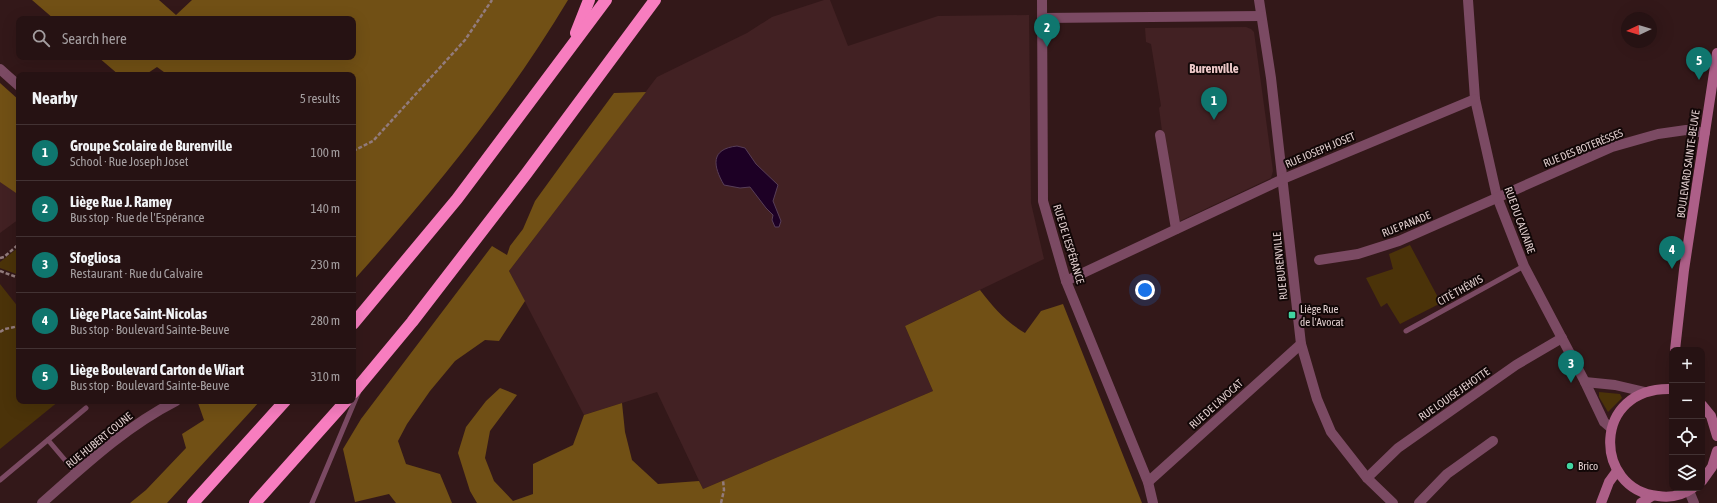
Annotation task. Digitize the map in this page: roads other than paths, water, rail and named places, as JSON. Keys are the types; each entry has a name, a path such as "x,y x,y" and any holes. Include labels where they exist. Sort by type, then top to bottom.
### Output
{"highway":[{"path":"571,48 589,0"},
{"path":"356,320 457,199 606,0"},
{"path":"356,389 412,322 526,174 655,0"},
{"path":"644,16 666,0"},
{"path":"193,503 282,404"},
{"path":"255,503 343,404"}],"street":[{"name":"RUE DE L'ESPÉRANCE","path":"1042,0 1043,201 1066,281 1148,482 1153,503"},
{"name":"RUE BURENVILLE","path":"1259,0 1271,78 1301,344 1317,399 1331,432 1367,478 1393,503"},
{"name":"RUE DU CALVAIRE","path":"1468,0 1475,99 1497,197 1524,266 1585,382 1604,422 1611,428"},
{"path":"1042,18 1261,16"},
{"name":"BOULEVARD SAINTE-BEUVE","path":"1675,347 1684,270 1705,133 1714,94 1717,53"},
{"path":"0,69 16,83"},
{"name":"RUE JOSEPH JOSET","path":"1066,281 1283,179 1475,99"},
{"name":"RUE DES BOTERÈSSES","path":"1497,197 1612,147 1658,134 1686,130 1705,133"},
{"path":"1160,135 1176,229"},
{"name":"RUE PANADE","path":"1319,260 1358,254 1399,241 1497,197"},
{"name":"RUE LOUISE JEHOTTE","path":"1367,478 1398,448 1516,365 1562,338"},
{"name":"RUE DE L'AVOCAT","path":"1148,482 1301,344"},
{"path":"1585,382 1615,385 1644,392"},
{"path":"1669,389 1658,388 1644,392 1630,400 1618,413 1611,428 1610,451 1617,471 1632,487 1652,496 1664,497 1677,495 1686,491"},
{"name":"RUE HUBERT COUNE","path":"42,503 128,430 171,404"},
{"path":"1705,408 1714,416 1717,436"},
{"path":"1419,503 1447,474 1493,441"},
{"path":"1705,477 1712,467 1717,452"},
{"path":"1601,503 1609,482 1617,471"},
{"path":"1691,491 1694,503"},
{"path":"1641,503 1652,496"}],"lane":[{"name":"CITÉ THÉWIS","path":"1406,331 1524,266"},
{"path":"356,399 364,380"},
{"path":"312,503 354,404"},
{"path":"0,480 86,408"},
{"path":"48,440 76,473"}],"place":[{"name":"Liège Rue J. Ramey","path":"1047,47"},
{"name":"Liège Boulevard Carton de Wiart","path":"1699,80"},
{"name":"Groupe Scolaire de Burenville","path":"1214,120"},
{"name":"Liège Place Saint-Nicolas","path":"1672,269"},
{"name":"Liège Rue de l'Avocat","path":"1292,315"},
{"name":"Sfogliosa","path":"1571,383"},
{"name":"Brico","path":"1570,466"}],"district":[{"name":"Burenville","path":"1214,68"}]}
